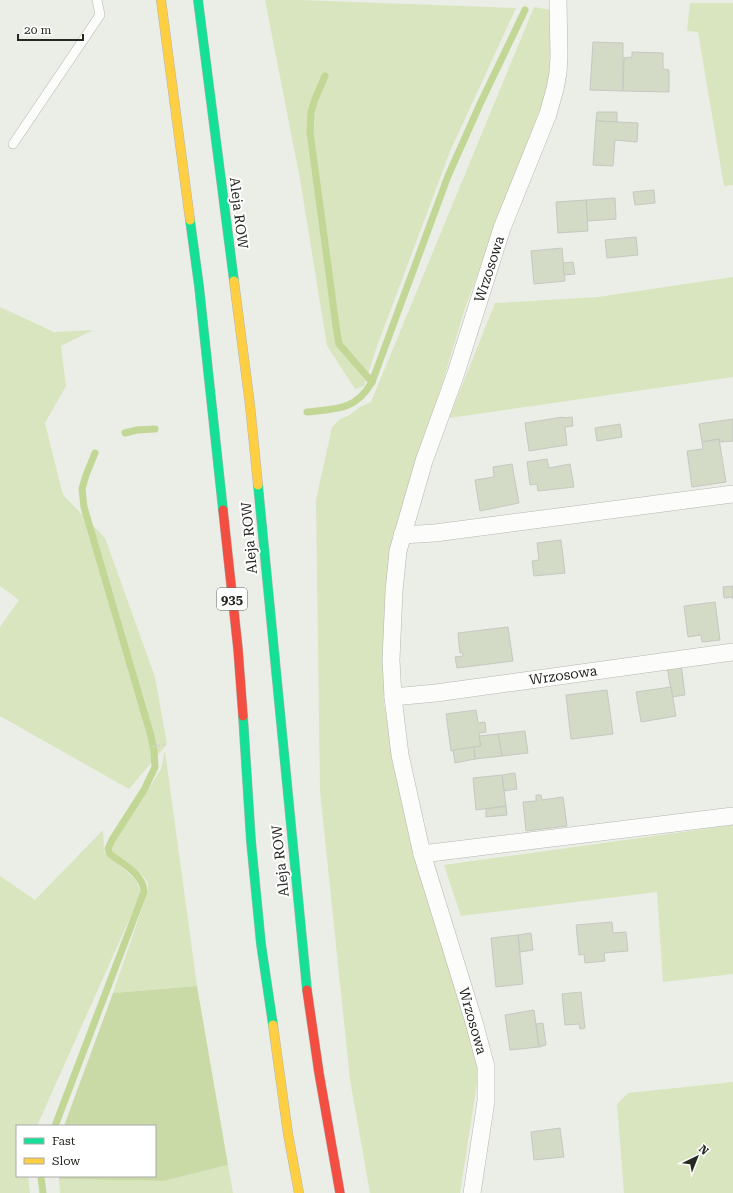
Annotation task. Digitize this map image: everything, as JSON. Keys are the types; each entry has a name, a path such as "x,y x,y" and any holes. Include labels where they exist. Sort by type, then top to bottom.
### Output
{"main road":[{"name":"Aleja ROW","path":"198,0 250,405 304,968 319,1073 340,1193"},
{"name":"Aleja ROW","path":"161,2 199,286 222,492 238,649 251,841 262,944 288,1134 300,1193"}],"street":[{"name":"Wrzosowa","path":"472,1193 486,1101 486,1067 474,1022 422,854 400,755 393,697 391,660 394,591 398,551 424,460 456,373 502,228 548,114 558,73 558,0"},
{"path":"402,535 435,533 733,494"},
{"name":"Wrzosowa","path":"393,697 436,693 733,652"},
{"path":"422,854 733,816"}],"lane":[{"path":"13,144 100,15 98,0"}],"path":[{"path":"153,747 167,744"}],"green space":[{"path":"265,0 516,8 451,149 376,349 364,386 355,389 327,346 300,179"},
{"path":"690,3 733,3 733,185 724,186 698,32 687,31"},
{"path":"534,7 551,10 550,82 465,308 390,558 384,704 413,845 479,1070 460,1193 370,1193 350,1080 320,791 316,500 332,427 340,419 348,416 360,407 371,402"},
{"path":"733,277 733,377 449,418 495,303 598,297"},
{"path":"0,307 54,332 93,330 61,346 66,386 45,423 63,495 105,538 155,677 167,744 129,789 0,716 0,627 19,600 0,586"},
{"path":"165,751 197,986 113,993 148,891 148,883 144,877 112,851 113,844 161,769"},
{"path":"733,825 733,974 663,982 657,892 461,916 444,865"},
{"path":"103,830 104,852 136,880 141,893 37,1125 16,1125 16,1177 28,1177 30,1193 0,1193 0,876 35,900"},
{"path":"197,986 228,1165 164,1181 59,1179 59,1177 156,1177 156,1125 64,1125 113,993"},
{"path":"733,1082 733,1193 624,1193 617,1104 628,1093"},
{"path":"228,1165 233,1193 60,1193 59,1179 164,1181"}],"building":[{"path":"593,42 623,43 623,91 590,90"},
{"path":"632,52 663,53 663,69 669,70 669,92 623,91 624,58 632,57"},
{"path":"597,112 617,112 617,122 596,121"},
{"path":"596,121 638,123 637,142 615,140 613,166 593,165"},
{"path":"654,190 655,203 635,205 633,192"},
{"path":"615,198 616,219 587,221 586,200"},
{"path":"586,200 588,231 558,233 556,202"},
{"path":"636,237 638,255 607,258 605,240"},
{"path":"562,248 565,281 534,284 531,251"},
{"path":"573,262 575,274 564,275 563,263"},
{"path":"572,417 573,426 565,427 567,445 529,451 525,423"},
{"path":"733,419 733,441 720,442 719,439 702,442 699,424"},
{"path":"620,424 622,437 597,441 595,428"},
{"path":"719,439 726,482 692,487 687,451 703,449 702,442"},
{"path":"547,459 549,468 570,464 574,487 538,491 537,484 530,485 527,462"},
{"path":"512,464 519,503 480,511 475,480 494,477 493,467"},
{"path":"561,540 565,573 534,576 532,561 539,560 537,543"},
{"path":"733,586 733,597 724,598 723,587"},
{"path":"715,602 720,640 702,642 701,635 688,637 684,606"},
{"path":"508,627 513,661 457,668 455,657 463,656 463,653 460,653 458,633"},
{"path":"681,664 685,695 672,697 667,666"},
{"path":"671,687 676,716 641,722 636,692"},
{"path":"607,690 613,734 571,739 566,695"},
{"path":"476,710 478,723 485,722 486,732 479,733 481,746 451,751 446,714"},
{"path":"525,731 528,753 502,756 498,734"},
{"path":"498,734 502,756 475,759 474,747 481,746 479,736"},
{"path":"474,747 475,759 455,763 453,750"},
{"path":"515,773 517,789 504,791 502,775"},
{"path":"502,775 506,806 476,810 473,778"},
{"path":"536,795 541,795 542,800 563,797 567,826 526,831 523,802 536,801"},
{"path":"506,806 507,815 486,817 486,809"},
{"path":"612,922 613,933 626,932 628,951 604,953 605,961 585,963 584,954 579,955 576,925"},
{"path":"531,933 533,950 520,952 518,935"},
{"path":"518,935 523,984 496,987 491,938"},
{"path":"581,992 585,1028 580,1029 579,1024 565,1025 562,994"},
{"path":"534,1010 539,1047 510,1050 505,1015"},
{"path":"543,1023 546,1045 539,1047 536,1024"},
{"path":"560,1128 564,1157 534,1160 531,1132"}],"waterway":[{"path":"307,412 337,409 352,403 366,391 372,382 448,176 480,104 525,10"},
{"path":"325,76 311,112 310,132 337,333 339,344 372,382"},
{"path":"125,433 137,430 155,429"},
{"path":"55,1125 144,892 141,880 137,875 110,854 108,849 112,840 144,790 155,767 151,736 84,507 82,489 95,453"},
{"path":"41,1177 43,1193"}],"traffic: fast":[{"path":"198,0 234,281"},
{"path":"190,220 199,286 223,510"},
{"path":"258,485 307,990"},
{"path":"243,716 251,841 261,944 273,1025"}],"traffic: slow":[{"path":"161,0 190,220"},
{"path":"234,281 250,405 258,485"},
{"path":"273,1025 288,1134 299,1193"}],"traffic: jam":[{"path":"223,510 238,649 243,716"},
{"path":"307,990 319,1073 340,1193"}]}
